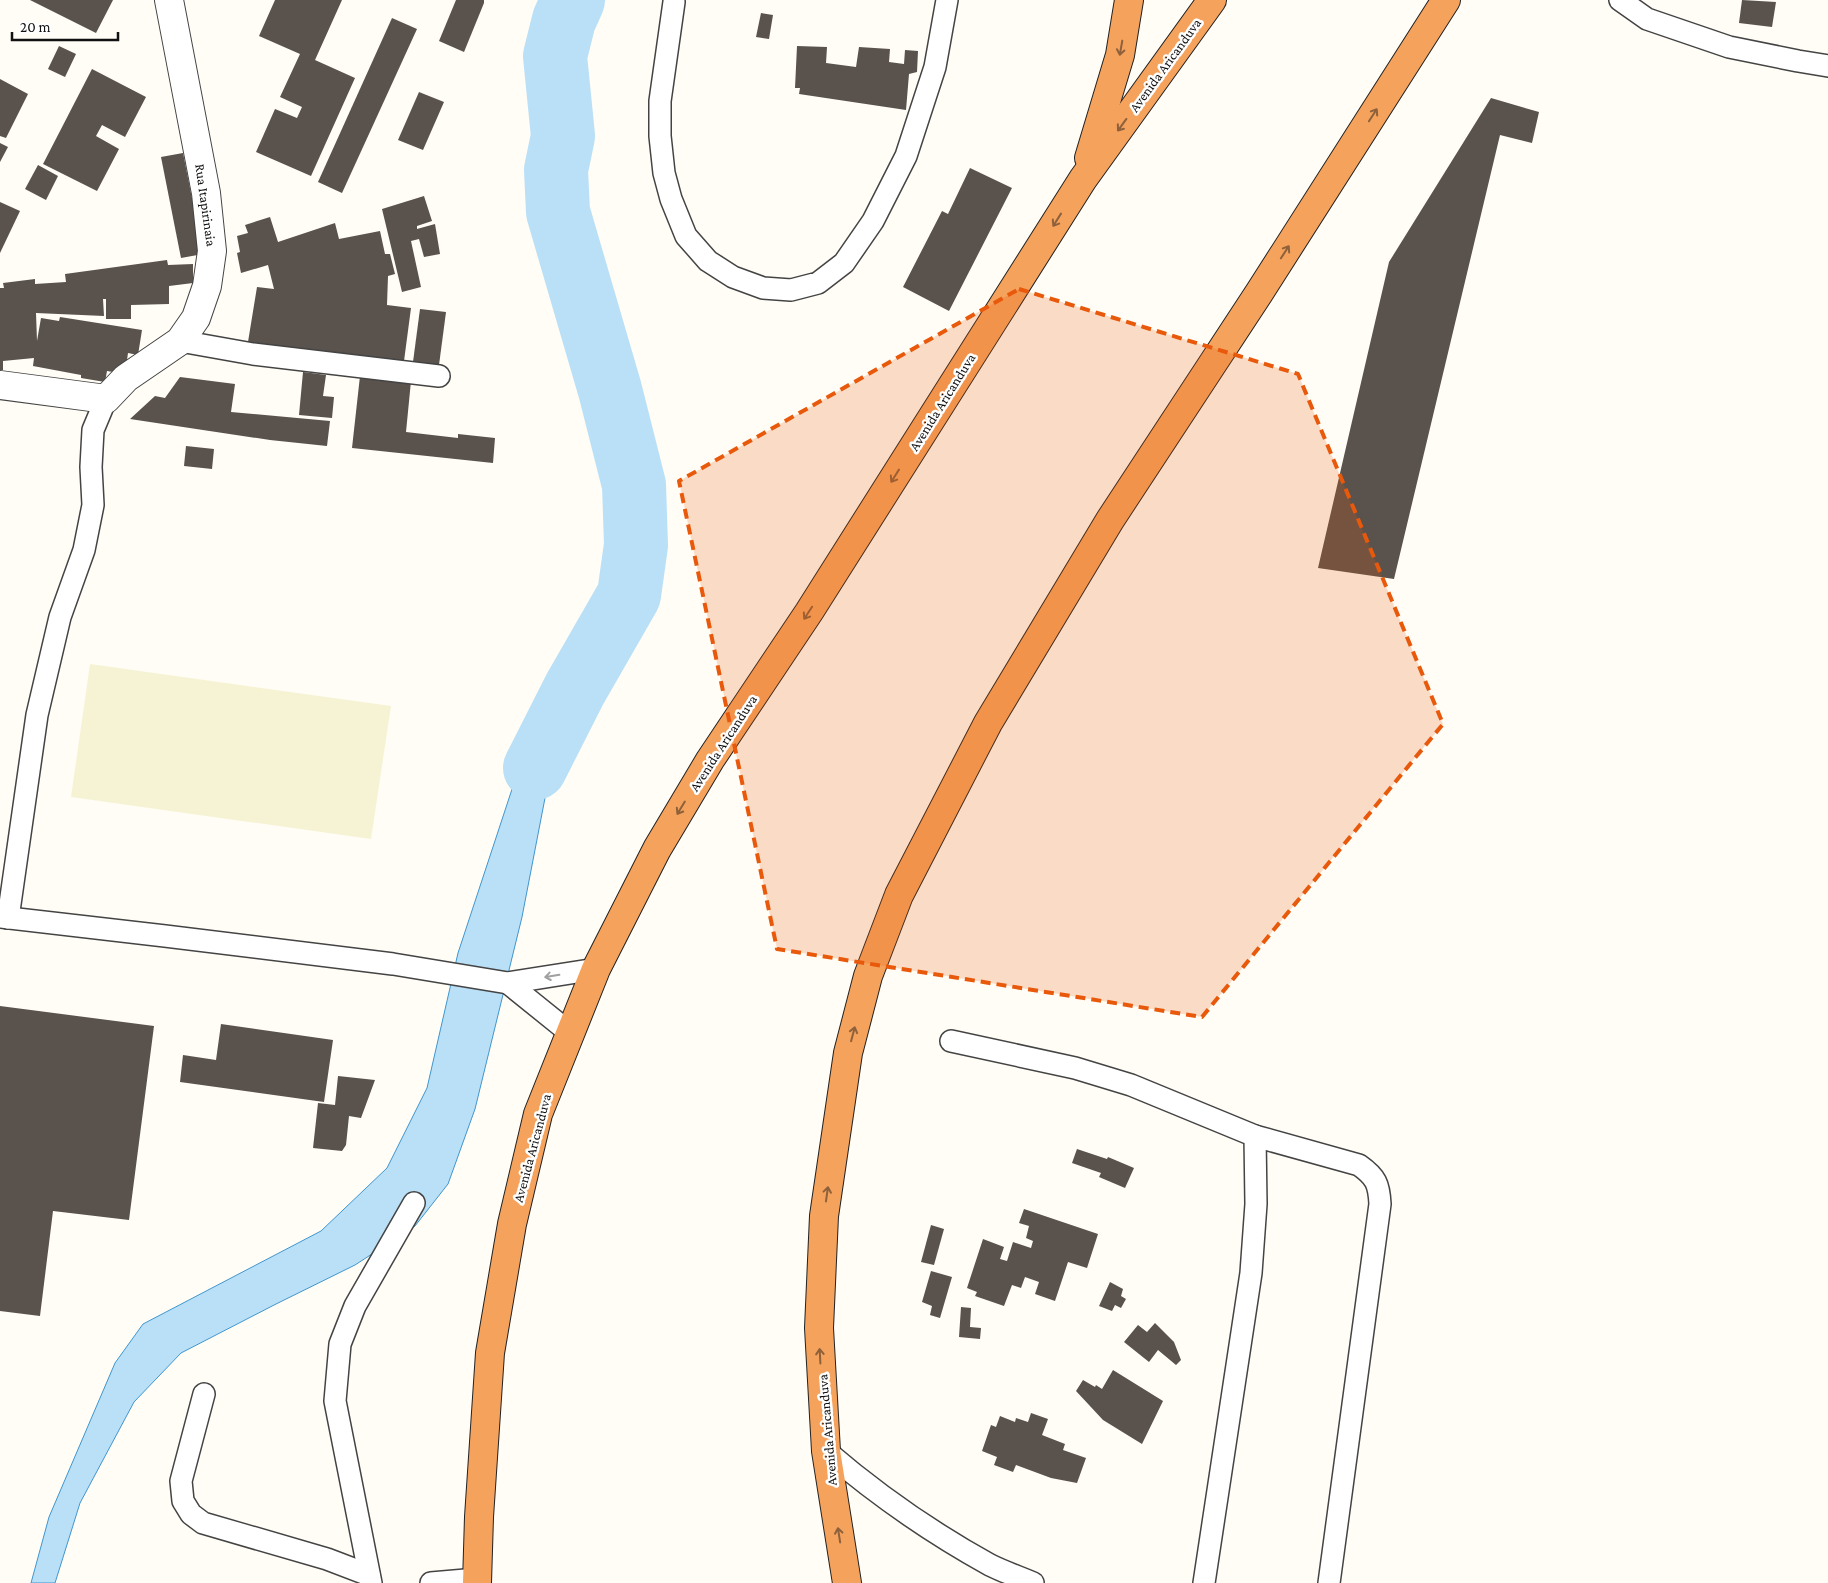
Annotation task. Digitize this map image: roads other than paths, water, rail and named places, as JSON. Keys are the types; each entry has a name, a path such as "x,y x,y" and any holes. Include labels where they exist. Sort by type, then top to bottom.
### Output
{"highway":[{"path":"1083,179 1120,55 1129,0"},
{"name":"Avenida Aricanduva","path":"477,1581 479,1516 490,1353 512,1224 538,1114 596,969 657,849 710,760 809,612 1083,179 1212,0"},
{"name":"Avenida Aricanduva","path":"846,1582 826,1451 819,1328 824,1216 848,1053 868,976 900,895 988,723 1110,520 1259,293 1446,0"}],"street":[{"name":"Rua Itapirinaia","path":"106,399 126,378 180,341 196,318 207,286 212,251 206,193 169,0"},
{"path":"0,385 106,399"}],"lane":[{"path":"674,2 660,101 660,136 664,172 671,199 686,236 708,261 734,278 763,288 791,290 818,283 844,263 873,222 906,156 934,67 947,0"},
{"path":"1620,0 1647,20 1730,47 1798,62 1828,66"},
{"path":"180,341 253,354 439,376"},
{"path":"106,399 93,430 91,467 93,505 84,550 60,617 37,715 4,918 393,964 507,982 596,969"},
{"path":"507,982 570,1033"},
{"path":"951,1041 1075,1068 1131,1085 1255,1136 1359,1165 1372,1174 1379,1188 1380,1204 1329,1583"},
{"path":"1204,1583 1252,1273 1256,1204 1255,1136"},
{"path":"370,1579 334,1401 340,1344 355,1306 414,1204"},
{"path":"204,1394 181,1481 183,1501 191,1514 203,1523 326,1559 370,1579"},
{"path":"826,1451 859,1480 929,1528 992,1566 1033,1583"},
{"path":"431,1583 477,1581"}],"water":[{"path":"575,689 567,724 551,767 522,917 475,1109 448,1184 415,1226 355,1265 181,1353 134,1402 80,1503 55,1583 31,1583 49,1517 115,1363 143,1324 321,1231 387,1168 427,1088 458,953 518,771 541,724"}],"waterway":[{"path":"535,768 575,689 629,595 636,545 634,485 610,390 558,212 556,170 563,136 555,56 564,20 573,0"}]}
